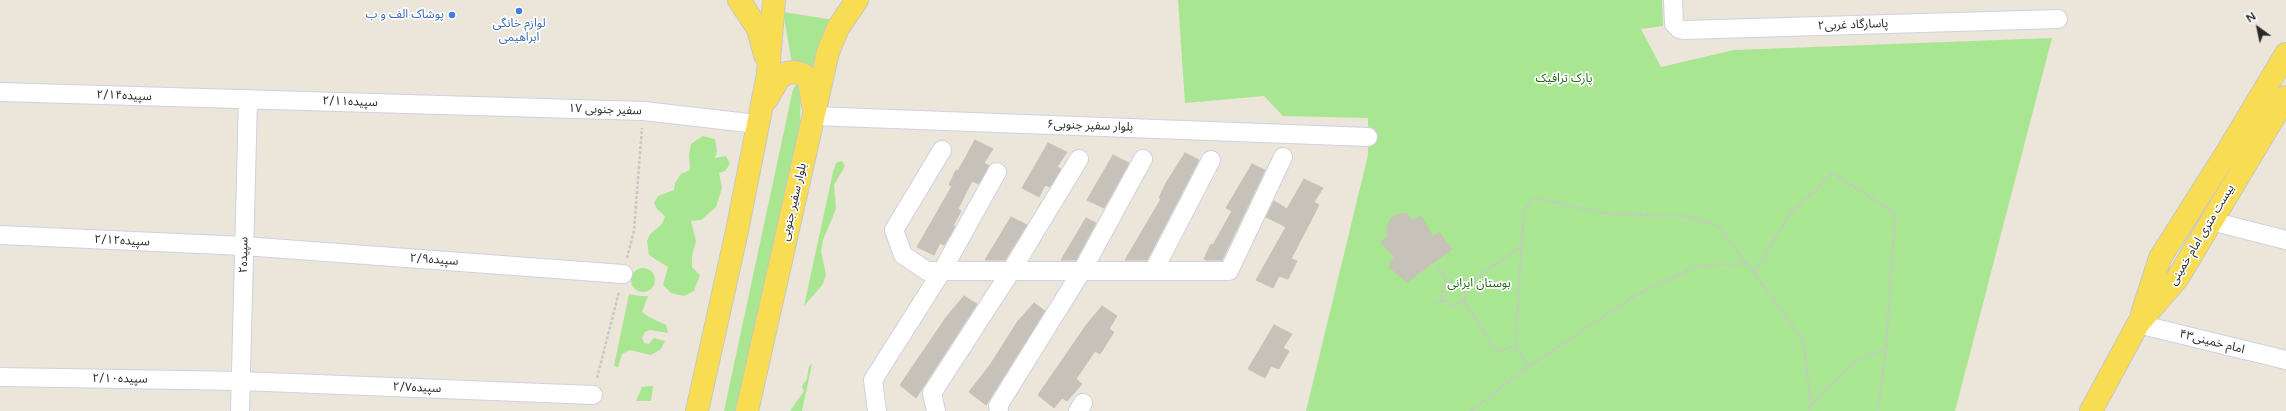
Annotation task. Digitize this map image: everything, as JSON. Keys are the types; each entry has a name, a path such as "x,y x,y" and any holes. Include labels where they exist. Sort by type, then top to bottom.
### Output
{"main road":[{"path":"739,0 758,29 768,66"},
{"path":"697,411 737,231 768,66 774,0"},
{"name":"بلوار سفیر جنوبی","path":"747,411 828,52 838,28 857,0"},
{"path":"2138,324 2160,258 2226,154 2286,54"},
{"path":"757,124 774,84 786,73 795,72 804,75 812,88 813,116"},
{"name":"بیست متری امام خمینی","path":"2091,411 2138,324 2177,279 2210,221 2286,97"}],"street":[{"name":"پاسارگاد غربی۲","path":"1673,0 1674,24 1679,29 1684,30 2058,19"},
{"name":"سپیده۲/۱۴","path":"0,92 248,99"},
{"name":"سپیده۲/۱۱","path":"248,99 452,105"},
{"name":"سپیده۲","path":"240,411 248,99"},
{"name":"سفیر جنوبی ۱۷","path":"452,105 644,111 757,124"},
{"name":"بلوار سفیر جنوبی۶","path":"813,116 1368,137"},
{"path":"942,150 894,230 903,255 927,271 1083,269 1229,270 1284,157"},
{"path":"999,411 998,406 1083,269 1143,159"},
{"path":"936,411 932,393 1011,271 1079,160"},
{"path":"1154,270 1211,160"},
{"path":"877,411 873,380 942,271 996,172"},
{"path":"2210,221 2286,240"},
{"name":"سپیده۲/۱۲","path":"0,235 244,246"},
{"name":"سپیده۲/۹","path":"244,246 623,274"},
{"name":"امام خمینی۴۳","path":"2138,324 2286,360"},
{"name":"سپیده۲/۱۰","path":"0,377 241,381"},
{"name":"سپیده۲/۷","path":"241,381 593,395"}],"path":[{"path":"1754,274 1790,213 1833,174 1895,213 1886,348 1878,411"},
{"path":"1529,366 1515,346 1524,210 1534,198 1609,214 1684,216 1718,225 1803,340 1811,405"},
{"path":"1464,286 1522,247"},
{"path":"1471,411 1529,366 1636,295 1697,266 1747,264"},
{"path":"1437,266 1448,283"},
{"path":"1444,299 1443,291 1448,283 1458,281 1464,286 1466,293 1464,300 1496,352 1515,346"},
{"path":"1444,299 1454,304 1464,300"},
{"path":"1436,304 1444,299"},
{"path":"1807,411 1811,405 1854,362 1886,348"}],"green space":[{"name":"بوستان ایرانی","path":"1178,0 1662,0 1663,26 1641,29 1661,67 1734,50 2052,38 1955,411 1306,411 1368,155 1368,118 1283,116 1264,96 1185,103"},
{"path":"783,12 834,20 815,71 793,69"},
{"path":"796,85 801,88 800,121 789,185 738,411 724,411 793,89"},
{"path":"703,136 715,139 717,151 715,158 726,156 730,164 725,171 719,173 722,188 716,207 701,220 691,221 696,241 692,256 692,267 700,275 694,291 684,296 671,293 663,285 668,267 649,255 647,241 650,234 662,224 665,216 657,209 654,203 658,196 674,190 675,183 681,174 690,170 689,155 691,144"},
{"path":"842,161 845,166 834,185 836,209 823,240 821,252 826,274 823,284 804,306 833,172 836,163"},
{"path":"643,268 652,271 655,280 652,289 643,292 634,289 631,280 634,271"},
{"path":"629,294 648,296 642,312 666,325 668,333 650,330 645,332 642,338 644,343 649,344 654,338 665,341 661,349 651,355 630,350 622,354 618,367 614,366"},
{"path":"812,364 802,411 790,411 804,391 802,386 807,379 809,366"},
{"path":"653,386 651,401 636,401 642,387"}],"building":[{"path":"975,140 993,149 984,163 989,166 979,184 972,181 958,209 961,211 953,226 955,227 944,245 940,243 934,255 917,247 952,186 949,185 956,170 958,171"},
{"path":"1048,143 1067,152 1057,167 1061,169 1050,187 1045,185 1039,197 1022,188"},
{"path":"1185,153 1199,160 1147,260 1125,260 1161,199 1159,198 1166,183"},
{"path":"1113,155 1129,163 1104,208 1087,200"},
{"path":"1252,164 1265,170 1222,260 1206,260 1204,259 1211,244 1213,245 1232,211 1226,208"},
{"path":"1304,179 1323,188 1314,202 1319,205 1291,259 1297,261 1288,279 1279,276 1273,288 1256,280 1286,227 1266,217 1274,201 1287,209"},
{"path":"1399,214 1407,214 1413,221 1421,216 1433,237 1439,232 1452,249 1407,282 1389,267 1394,257 1381,242 1388,236 1387,228 1391,218"},
{"path":"1011,217 1027,225 1005,260 985,260"},
{"path":"1086,218 1096,223 1076,260 1061,260"},
{"path":"964,296 977,304 916,398 900,385 947,316"},
{"path":"1034,303 1045,311 986,405 969,392 990,365 1018,321"},
{"path":"1102,306 1117,316 1109,329 1114,332 1100,354 1095,351 1076,379 1082,384 1067,401 1062,398 1054,408 1038,395 1087,324"},
{"path":"1274,325 1292,334 1283,348 1289,351 1279,369 1271,366 1265,378 1248,369"}],"place":[{"name":"لوازم خانگی ابراهیمی","path":"519,11"},
{"name":"پوشاک الف و ب","path":"452,15"}],"park label":[{"name":"پارک ترافیک","path":"1564,79"}]}
